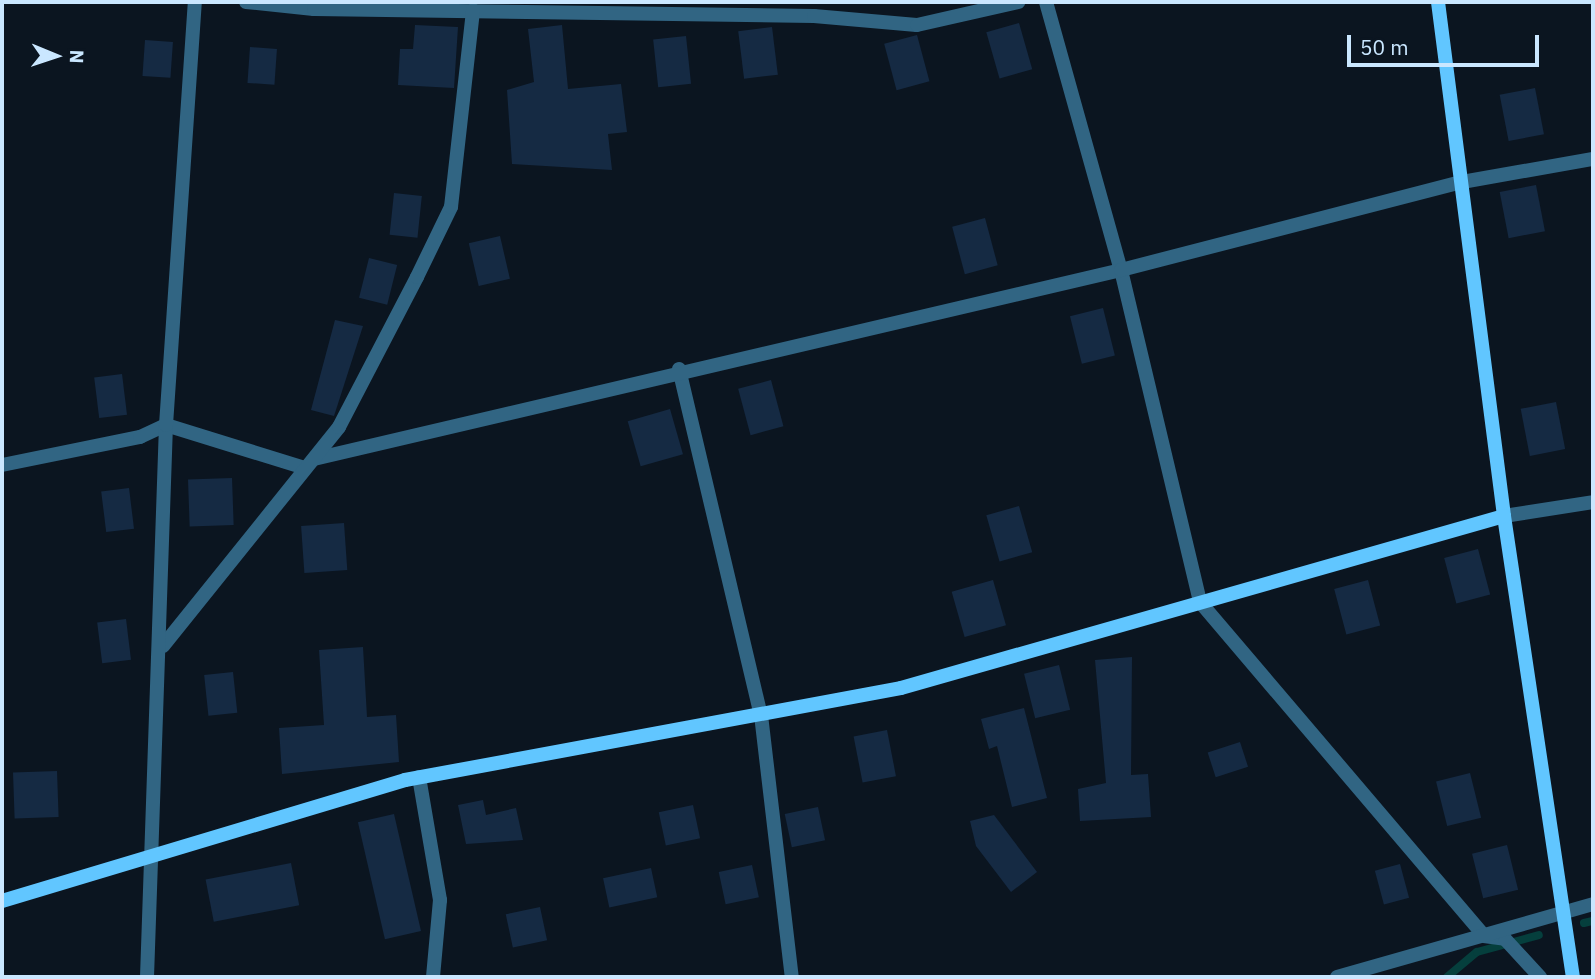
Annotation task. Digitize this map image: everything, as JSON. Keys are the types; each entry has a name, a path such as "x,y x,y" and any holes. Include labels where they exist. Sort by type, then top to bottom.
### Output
{"street":[{"path":"147,977 162,647 166,425 195,2"},
{"path":"246,2 473,10 563,5 917,24 1018,2"},
{"path":"1046,2 1121,270 1200,601 1484,936 1511,945 1540,977"},
{"path":"1438,2 1504,516 1573,977"},
{"path":"162,647 339,427 451,207 473,10"},
{"path":"2,465 140,437 166,425 309,463 679,369 1121,270 1462,182 1593,159"},
{"path":"679,369 761,715 792,977"},
{"path":"2,901 154,860 419,777 901,688 1504,516 1593,502"},
{"path":"419,777 440,900 433,977"},
{"path":"1337,977 1593,904"}],"building":[{"path":"1019,23 1032,69 1000,79 986,32"},
{"path":"415,25 458,27 454,88 398,85 400,49 413,49"},
{"path":"562,25 568,89 621,84 627,132 608,134 612,170 512,164 507,90 534,82 528,29"},
{"path":"772,27 778,75 744,79 738,31"},
{"path":"917,35 929,81 897,90 884,44"},
{"path":"686,36 691,84 658,87 653,39"},
{"path":"145,40 173,42 170,78 142,76"},
{"path":"250,47 277,49 274,85 247,83"},
{"path":"1535,88 1544,134 1509,141 1500,95"},
{"path":"1536,185 1545,231 1509,238 1500,192"},
{"path":"394,193 422,196 417,238 390,235"},
{"path":"985,218 998,265 965,274 952,227"},
{"path":"500,236 510,279 479,286 469,243"},
{"path":"369,258 397,265 387,305 359,298"},
{"path":"1103,308 1115,356 1082,364 1070,316"},
{"path":"335,320 363,326 334,416 311,410"},
{"path":"122,374 127,415 99,418 94,377"},
{"path":"771,380 783,426 751,435 738,389"},
{"path":"1556,402 1565,449 1530,456 1521,409"},
{"path":"670,409 683,454 641,466 628,421"},
{"path":"232,478 234,525 190,527 188,480"},
{"path":"129,488 134,529 106,532 101,491"},
{"path":"1019,506 1032,552 1000,562 986,515"},
{"path":"344,523 347,570 304,573 301,526"},
{"path":"1478,549 1490,594 1456,603 1444,558"},
{"path":"993,580 1006,625 965,637 952,592"},
{"path":"1368,580 1380,625 1346,634 1334,589"},
{"path":"126,619 131,660 102,663 97,623"},
{"path":"363,647 367,717 396,715 399,762 282,774 279,728 324,725 319,650"},
{"path":"1132,657 1131,775 1148,774 1151,817 1080,821 1078,789 1106,783 1095,660"},
{"path":"1059,665 1070,710 1035,718 1024,674"},
{"path":"233,672 237,713 208,716 204,675"},
{"path":"1024,708 1047,798 1012,807 997,746 989,749 981,719"},
{"path":"887,730 896,776 863,783 854,736"},
{"path":"1240,742 1248,767 1216,777 1208,753"},
{"path":"57,771 59,817 15,819 13,773"},
{"path":"1470,773 1481,818 1447,826 1436,781"},
{"path":"483,800 486,815 516,808 523,840 466,844 458,805"},
{"path":"693,805 700,838 666,846 659,812"},
{"path":"818,807 825,840 792,847 785,814"},
{"path":"394,814 421,931 385,939 358,822"},
{"path":"994,815 1037,872 1011,892 976,846 970,821"},
{"path":"1507,845 1518,890 1483,898 1472,854"},
{"path":"291,863 299,905 214,922 206,880"},
{"path":"1400,864 1409,898 1384,905 1375,871"},
{"path":"752,865 759,897 726,904 719,872"},
{"path":"651,868 657,897 609,908 603,878"},
{"path":"540,907 547,940 513,948 506,914"}],"waterway":[{"path":"1584,923 1593,921"},
{"path":"1447,977 1477,952 1539,935"}]}
